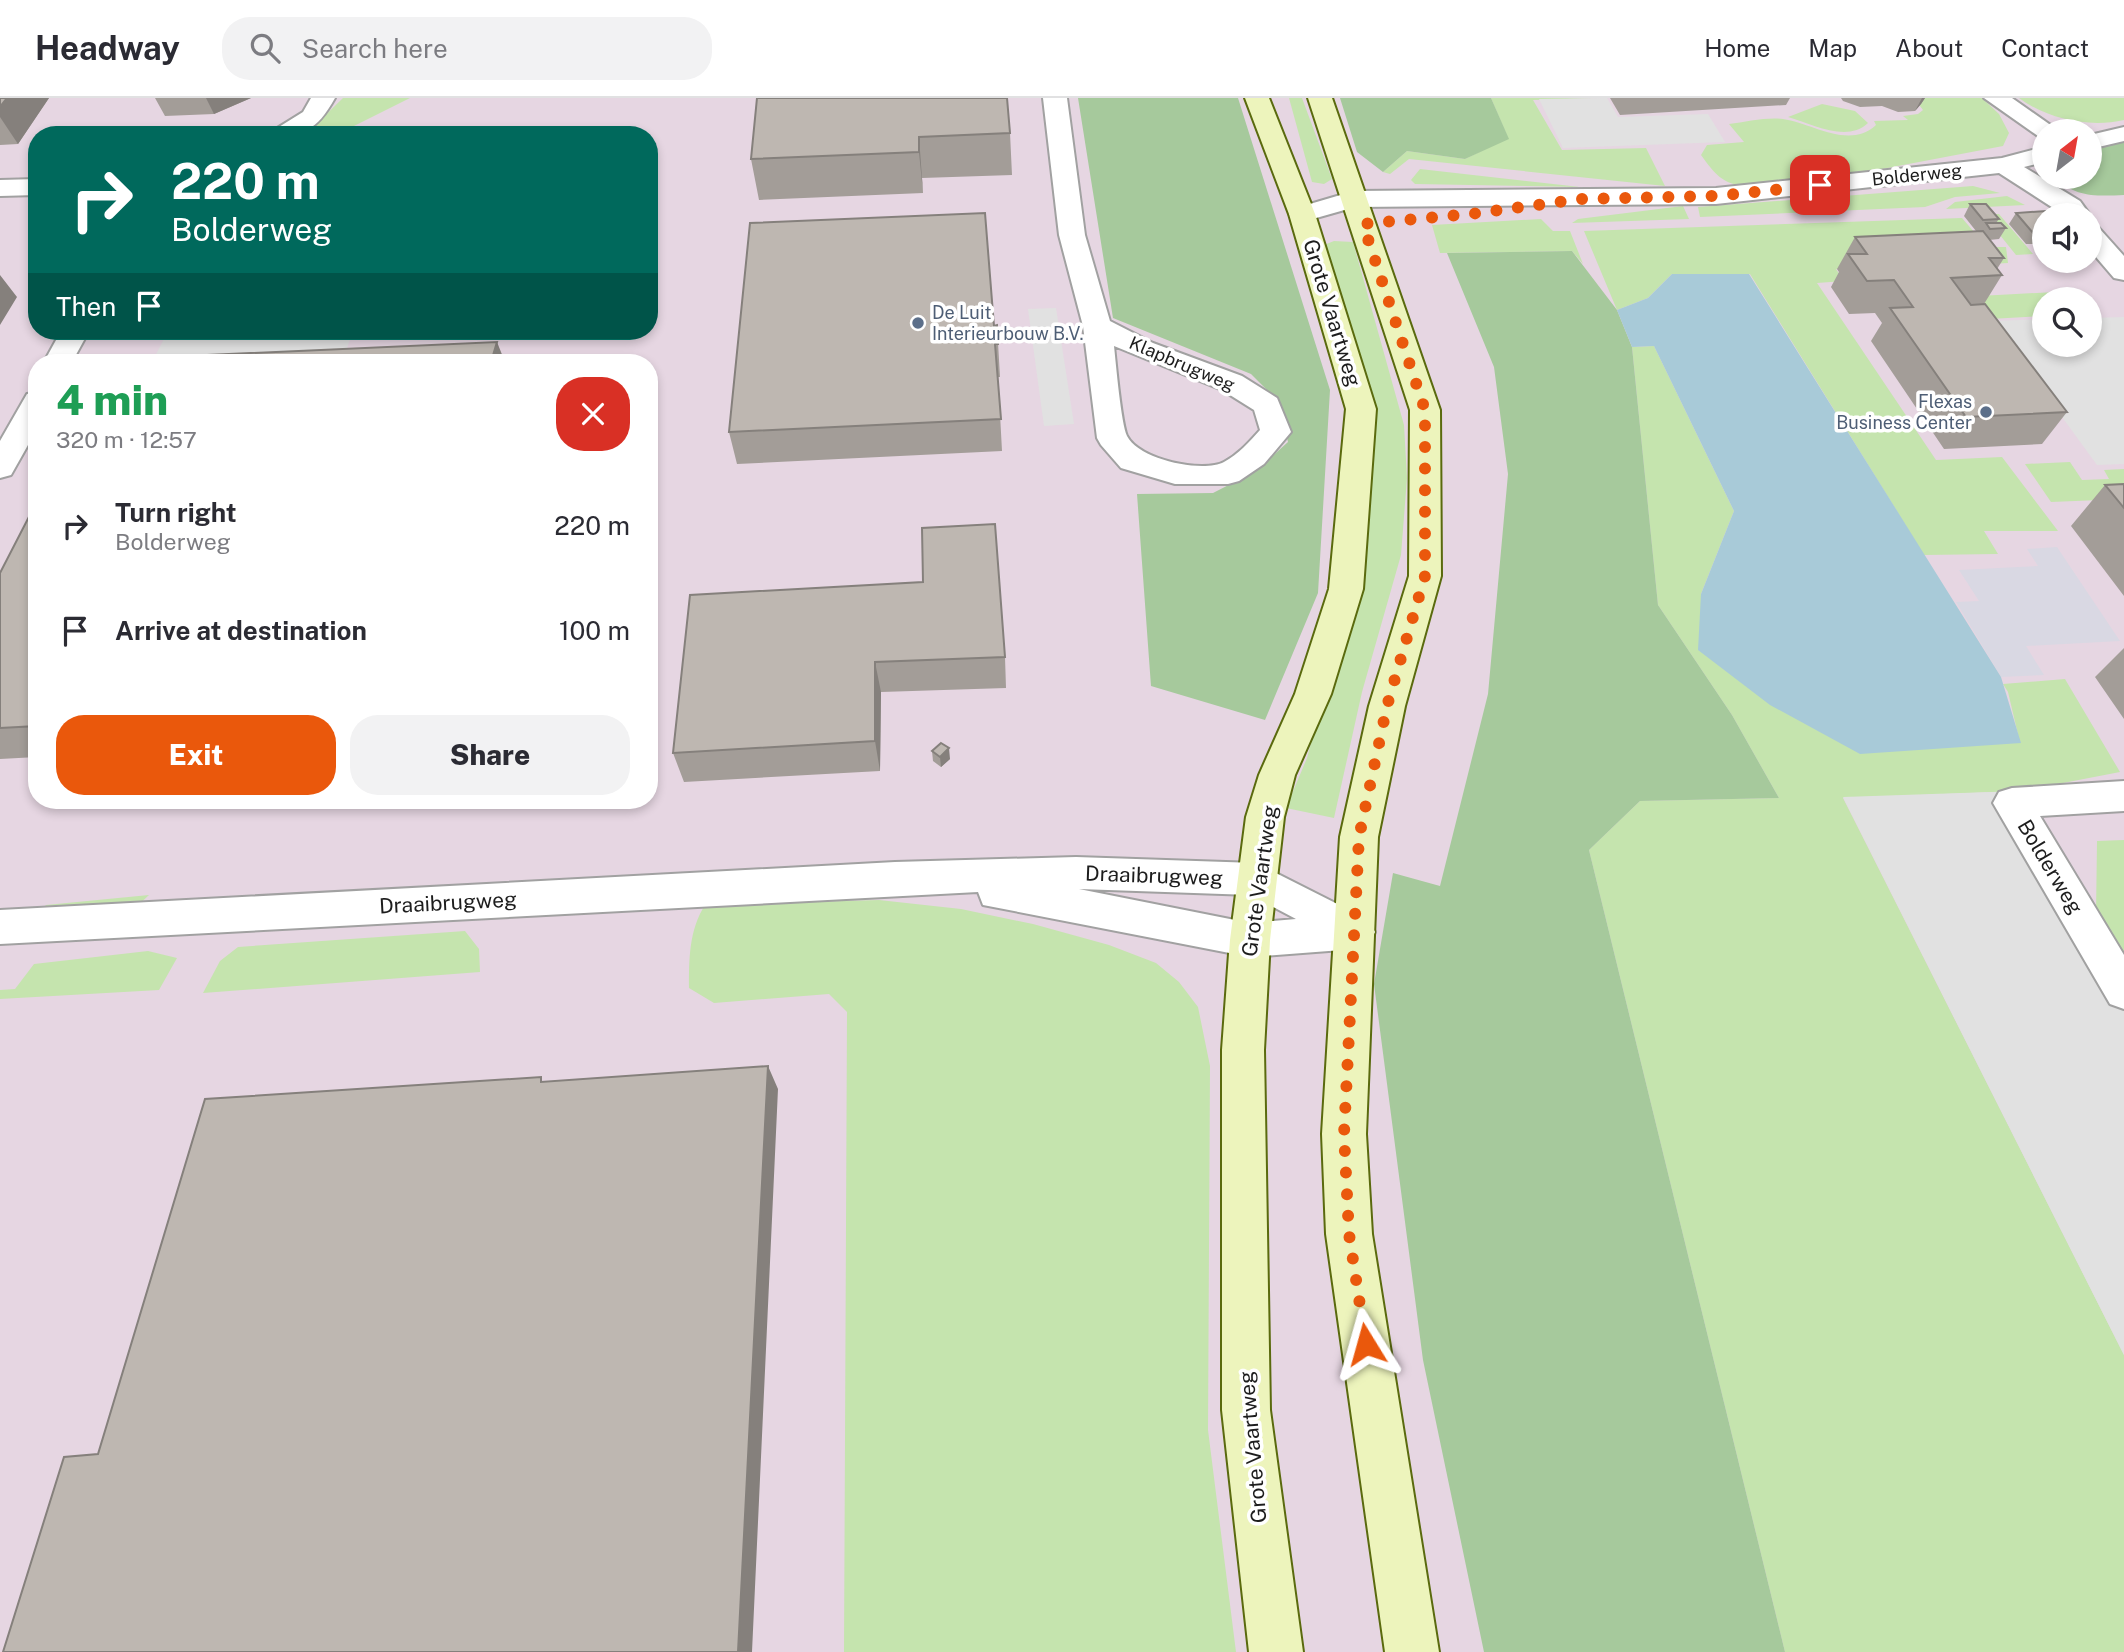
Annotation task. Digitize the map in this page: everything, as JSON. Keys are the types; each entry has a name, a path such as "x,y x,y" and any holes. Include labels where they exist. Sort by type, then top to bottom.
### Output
{"main road":[{"name":"Grote Vaartweg","path":"1257,98 1302,214 1362,409 1355,517 1346,589 1313,694 1278,775 1265,817 1250,940 1243,1050 1246,1410 1276,1652"},
{"path":"1320,98 1425,410 1425,576 1387,706 1359,837 1344,1134 1349,1234 1412,1652"}],"street":[{"path":"295,126 312,117 323,98"},
{"name":"Klapbrugweg","path":"1055,98 1072,235 1097,326 1112,438 1132,461 1175,474 1228,474 1253,457 1276,432 1267,405 1232,383 1143,349 1097,326"},
{"path":"1996,98 2032,122"},
{"path":"2102,139 2124,134"},
{"name":"Bolderweg","path":"1302,214 1358,211 1479,213 1580,199 1716,196 2003,165 2032,157"},
{"path":"2003,165 2065,203"},
{"path":"0,188 28,187"},
{"path":"2102,247 2124,272"},
{"path":"0,468 28,417"},
{"name":"Bolderweg","path":"2124,796 2012,803 2124,991"},
{"name":"Draaibrugweg","path":"0,927 895,878 1076,873 1256,879 1354,932"},
{"name":"Draaibrugweg","path":"895,878 1070,904 1250,940 1354,932"}],"shaded area":[{"path":"0,98 2124,98 2124,1652 0,1652"},
{"path":"1607,98 1618,117 1708,114 1725,142 1563,148 1539,99"},
{"path":"1056,308 1074,424 1044,426 1028,309"},
{"path":"2124,317 2124,464 2097,465 1992,321 2032,319 2032,357 2102,357 2102,318"},
{"path":"163,340 350,340 345,354 156,354"},
{"path":"2057,547 2120,641 2026,646 2044,675 2001,677 1956,602 1979,601 1959,570 2038,566 2027,549"},
{"path":"2021,791 2124,961 2124,1355 1843,797"}],"green space":[{"path":"343,98 410,98 354,126 314,126"},
{"path":"1078,98 1238,98 1330,390 1318,593 1265,720 1151,686 1137,494 1213,493 1256,471 1288,442 1278,401 1251,374 1113,318"},
{"path":"1289,98 1302,98 1332,179 1324,184 1312,182"},
{"path":"1340,98 1491,98 1509,139 1465,159 1407,151 1383,172 1357,152"},
{"path":"1491,98 1599,98 1533,100 1562,150 1646,148 1665,186 1409,159 1390,174 1383,172 1407,151 1465,159 1508,138"},
{"path":"1914,98 1982,98 1999,114 2009,133 2003,146 1856,174 1746,186 1720,177 1701,155 1707,145 1744,142 1729,124 1783,119 1830,133 1854,135 1876,125 1874,121 1908,120 1903,116 1918,114 1923,110"},
{"path":"2019,98 2124,98 2124,120 2102,123 2102,119 2066,119"},
{"path":"1822,104 1855,111 1868,123 1860,129 1840,132 1788,117"},
{"path":"2124,140 2124,195 2087,194 2070,189 2102,189 2102,145"},
{"path":"1420,169 1580,187 1415,184 1411,180"},
{"path":"1973,186 2000,193 1955,197 1925,207 1700,217 1698,207"},
{"path":"2007,196 2025,205 1946,209 1955,202"},
{"path":"1683,206 1689,219 1572,223 1578,219"},
{"path":"1983,214 1999,214 2032,253 2016,255"},
{"path":"1962,218 1987,247 2006,247 2008,263 1973,265 1964,259 1836,269 1844,281 1817,283 1936,460 2002,457 2058,531 1984,531 1998,554 1924,555 1750,274 1672,274 1648,298 1617,310 1584,231"},
{"path":"1541,219 1553,231 1570,231 1583,264 1572,251 1440,253 1432,225"},
{"path":"1334,241 1353,242 1404,425 1407,478 1401,555 1362,692 1334,818 1286,808 1307,758 1368,527 1372,443 1363,364 1345,320 1324,245"},
{"path":"1572,251 1617,310 1632,347 1658,605 1732,715 1779,798 1640,801 1589,850 1785,1652 1484,1652 1423,1360 1374,984 1393,873 1440,886 1488,694 1508,474 1494,367 1447,253"},
{"path":"2032,293 2032,317 1990,319 1990,310 1979,296"},
{"path":"1654,346 1734,511 1701,594 2020,743 2008,692 2003,684 2065,679 2120,772 2021,791 1843,798 2124,1355 2124,1652 1785,1652 1589,850 1640,801 1779,798 1732,715 1658,605 1632,347"},
{"path":"2070,462 2082,480 2109,479 2104,470 2124,469 2124,499 2051,502 2025,464"},
{"path":"2124,840 2124,961 2096,914 2097,841"},
{"path":"149,895 133,910 39,913 46,905"},
{"path":"879,900 961,909 1033,924 1109,945 1156,963 1179,982 1198,1007 1210,1066 1208,1430 1236,1652 844,1652 847,1012 829,994 714,1003 689,988 689,966 693,935 705,905"},
{"path":"465,931 479,949 480,972 203,993 220,961 238,947"},
{"path":"148,951 177,958 159,990 0,999 0,990 15,989 34,964"}],"water":[{"path":"1672,274 1749,274 2001,677 2021,743 1860,754 1770,705 1698,650 1701,594 1734,511 1654,346 1632,347 1617,310 1648,298"}],"building":[{"path":"0,98 7,98 0,107"},
{"path":"757,98 1007,98 1010,133 919,137 919,152 751,159"},
{"path":"1970,204 1986,204 1999,219 1983,220"},
{"path":"2032,212 2032,232 2016,213"},
{"path":"985,213 994,326 997,325 998,344 995,344 1001,419 729,432 750,223"},
{"path":"1986,223 2001,223 2006,228 1990,229"},
{"path":"1983,231 2004,258 1989,258 2002,275 1951,278 1971,305 1985,304 2067,412 1966,417 1890,308 1913,307 1894,280 1867,281 1848,254 1867,254 1855,237"},
{"path":"497,342 493,354 231,354"},
{"path":"2124,484 2124,508 2105,485"},
{"path":"28,519 28,726 0,728 0,573"},
{"path":"995,524 1005,657 875,662 875,741 673,753 690,595 923,582 922,528"},
{"path":"941,743 949,748 940,757 932,751"},
{"path":"768,1066 738,1652 3,1652 64,1457 98,1454 205,1099 541,1077 541,1082"}],"place":[{"name":"De Luit Interieurbouw B.V.","path":"918,323"},
{"name":"Flexas Business Center","path":"1986,412"}],"route":[{"path":"1366,1344 1349,1234 1344,1134 1359,837 1387,706 1425,576 1425,410 1363,224 1479,213 1580,199 1716,196 1820,185"}]}
